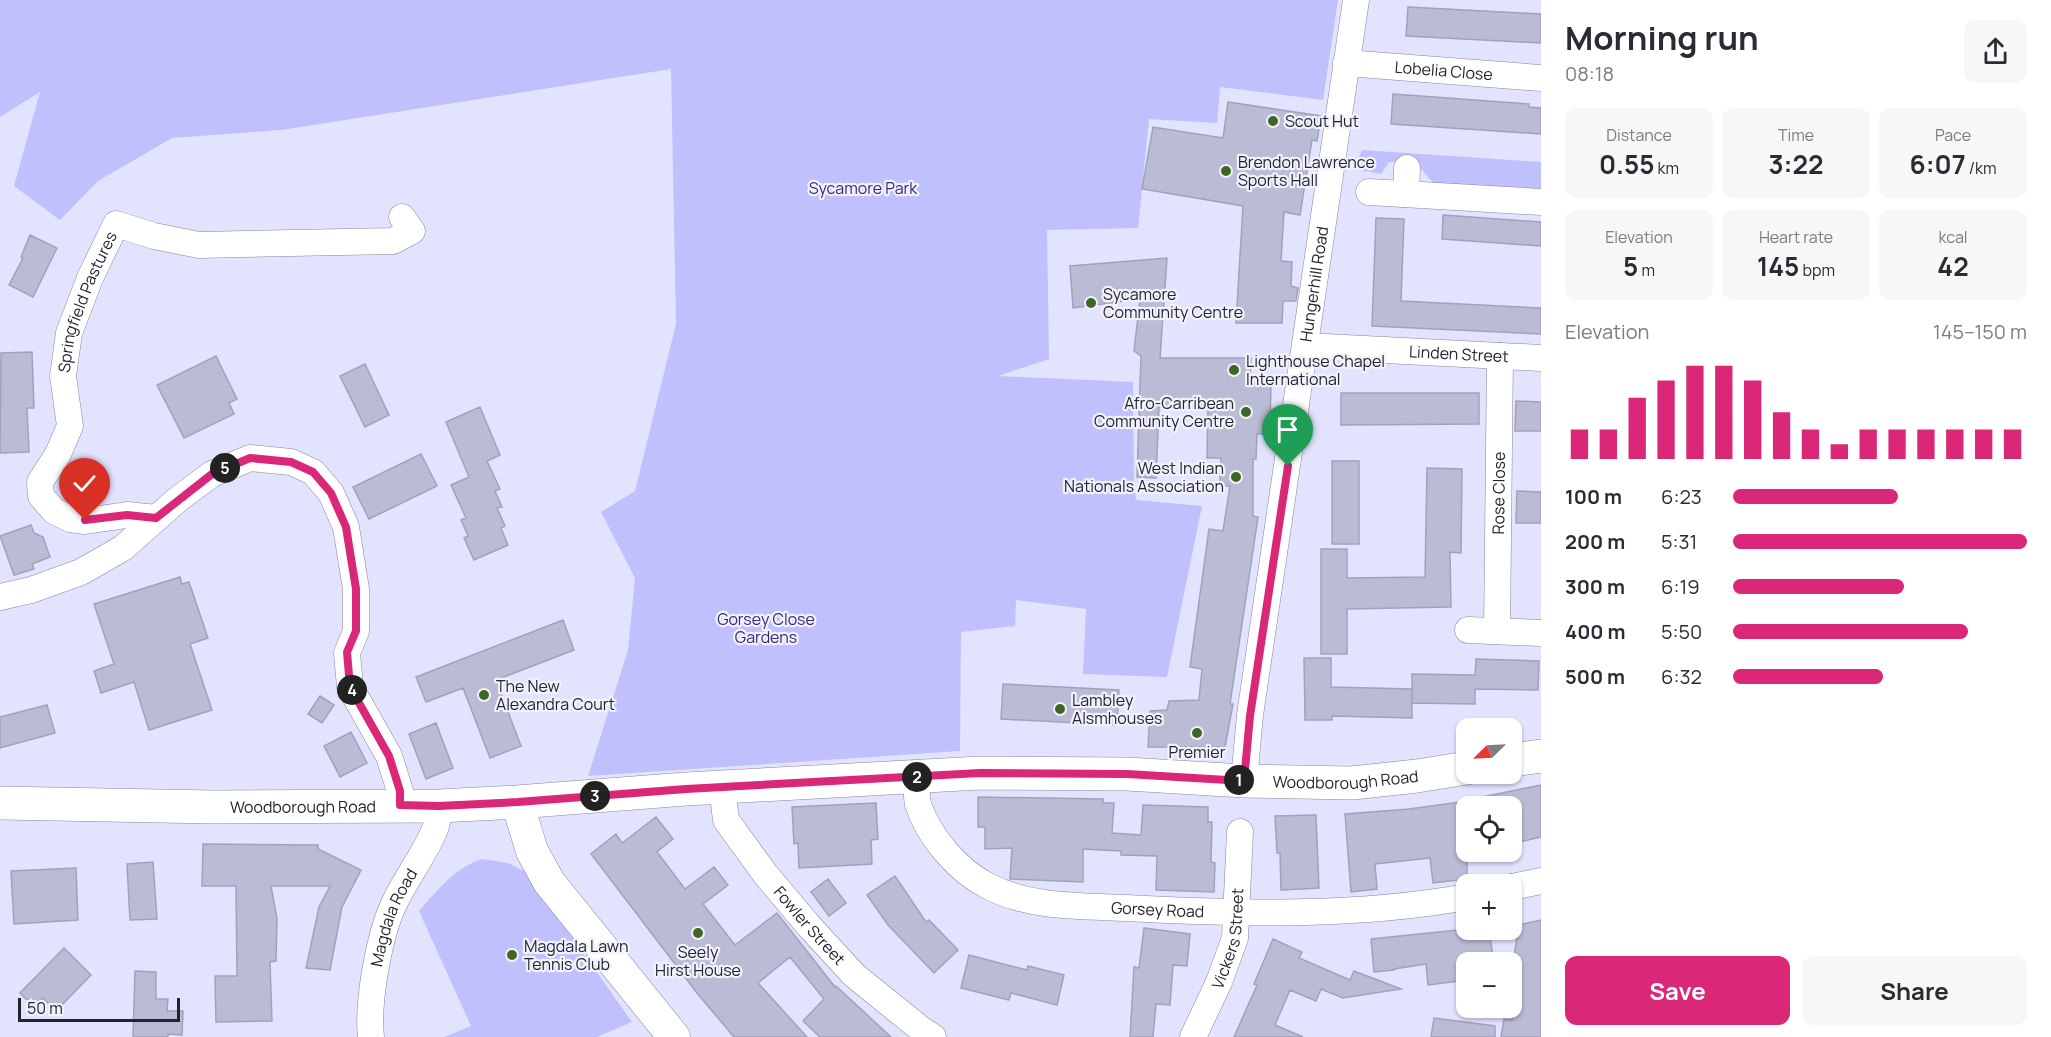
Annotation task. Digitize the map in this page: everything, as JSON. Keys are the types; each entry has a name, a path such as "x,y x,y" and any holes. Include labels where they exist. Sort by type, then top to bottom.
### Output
{"main road":[{"path":"1522,759 1541,756"},
{"name":"Woodborough Road","path":"0,804 214,807 439,806 686,789 980,773 1127,774 1244,781 1352,783 1456,770"}],"street":[{"name":"Hungerhill Road","path":"1244,781 1250,716 1356,0"},
{"name":"Lobelia Close","path":"1346,63 1541,78"},
{"path":"1406,194 1407,168"},
{"path":"1369,192 1541,202"},
{"name":"Springfield Pastures","path":"156,518 127,515 85,520 70,519 54,511 41,496 40,482 58,454 70,426 63,376 69,333 90,278 116,224 154,236 199,245 382,241 393,240 412,231 402,217"},
{"name":"Linden Street","path":"1306,346 1541,358"},
{"name":"Rose Close","path":"1497,631 1500,356"},
{"path":"0,597 31,590 81,572 123,548 156,518 212,474 250,458 291,462 313,472 331,493 346,527 356,589 356,631 347,652 350,687 389,756 400,791 400,805"},
{"path":"1468,630 1541,633"},
{"name":"Gorsey Road","path":"917,777 917,802 929,828 950,855 967,872 987,886 1025,899 1053,904 1237,912 1355,910 1456,899"},
{"name":"Fowler Street","path":"722,787 726,820 766,875 809,926 854,975 933,1037"},
{"path":"518,802 532,851 549,882 674,1037"},
{"name":"Magdala Road","path":"371,1037 375,975 382,937 393,905 436,827 439,806"},
{"name":"Vickers Street","path":"1193,1037 1219,982 1235,938 1240,832"},
{"path":"1522,885 1541,881"}],"green space":[{"name":"Sycamore Park","path":"0,0 1338,0 1323,100 1220,87 1217,123 1149,119 1138,228 1047,230 1049,359 998,376 1133,382 1136,500 1202,506 1167,677 1083,674 1086,609 1016,600 1015,626 961,632 960,751 588,776 628,650 635,578 601,512 635,491 676,324 671,69 281,130 172,138 98,181 60,220 14,186 40,92 0,117"},
{"path":"1362,150 1541,162 1541,192 1433,183 1415,164 1405,162 1389,162 1381,174 1354,169"},
{"name":"Magdala Lawn Tennis Club","path":"482,859 508,863 526,872 632,1022 597,1037 444,1037 471,1026 419,911 455,874"}],"building":[{"path":"1408,7 1541,14 1541,43 1406,36"},
{"path":"1393,94 1529,104 1529,107 1541,108 1541,134 1391,124"},
{"path":"1228,102 1321,116 1317,141 1312,140 1300,215 1284,212 1281,261 1292,262 1291,286 1298,288 1296,301 1283,301 1282,323 1236,323 1243,206 1142,189 1153,127 1223,138"},
{"path":"1443,215 1541,222 1541,246 1442,239"},
{"path":"1376,218 1404,219 1401,301 1541,308 1541,334 1372,326"},
{"path":"30,235 57,248 33,297 9,285 23,258 21,257"},
{"path":"1167,258 1160,358 1251,358 1250,383 1271,383 1270,434 1257,434 1256,459 1253,459 1253,516 1258,517 1230,704 1233,704 1225,747 1148,747 1150,711 1167,710 1169,701 1199,700 1202,669 1190,667 1209,529 1223,531 1230,486 1220,486 1221,458 1207,458 1208,406 1159,407 1156,478 1137,477 1141,356 1134,351 1140,299 1073,308 1070,266"},
{"path":"32,352 34,408 27,408 29,452 0,453 1,353"},
{"path":"216,356 237,399 229,403 234,414 184,438 157,385"},
{"path":"365,364 389,415 365,427 340,376"},
{"path":"1341,393 1479,393 1479,424 1341,425"},
{"path":"1516,401 1541,402 1541,431 1515,431"},
{"path":"480,407 500,455 487,461 500,489 495,491 502,507 497,508 505,526 501,528 508,545 474,560 464,538 468,536 461,520 466,518 451,485 469,477 446,422"},
{"path":"421,454 437,486 369,519 353,487"},
{"path":"1332,461 1359,461 1359,544 1332,544"},
{"path":"1427,468 1462,469 1461,553 1450,552 1451,607 1347,609 1347,654 1321,654 1321,549 1347,549 1347,578 1425,577"},
{"path":"1517,491 1541,492 1541,523 1516,523"},
{"path":"31,525 34,533 43,537 50,557 32,564 34,569 14,575 0,536"},
{"path":"180,577 182,584 189,582 208,638 190,644 212,710 149,730 134,682 101,693 94,671 114,664 94,604"},
{"name":"The New Alexandra Court","path":"563,620 574,650 496,680 521,746 490,758 463,688 426,702 416,677"},
{"path":"1304,658 1331,658 1331,687 1412,689 1412,718 1332,716 1332,720 1305,720"},
{"path":"1476,659 1539,661 1538,690 1475,689 1475,704 1412,703 1412,674 1475,675"},
{"name":"Lambley Alsmhouses","path":"1003,684 1119,690 1117,725 1001,719"},
{"path":"320,696 334,705 322,723 308,714"},
{"path":"47,705 55,733 0,748 0,717"},
{"path":"436,723 453,768 426,779 409,734"},
{"path":"351,732 367,763 340,777 324,746"},
{"path":"1541,785 1541,837 1522,842 1522,796 1487,796"},
{"path":"978,797 1103,799 1103,803 1114,803 1112,833 1141,835 1143,805 1208,807 1208,822 1212,822 1211,862 1215,863 1214,892 1156,890 1157,856 1121,855 1121,851 1083,849 1083,882 1010,879 1012,848 985,849 985,827 978,827"},
{"path":"876,803 878,839 871,840 872,864 799,868 798,843 794,844 792,807"},
{"path":"1456,803 1456,862 1467,862 1467,874 1456,874 1456,880 1433,883 1430,858 1375,864 1377,889 1351,892 1345,814"},
{"path":"1316,815 1319,888 1281,890 1280,853 1277,853 1275,816"},
{"path":"656,817 673,839 657,852 685,889 714,867 728,885 703,904 735,945 777,913 835,987 891,1037 820,1037 803,1021 824,999 790,957 758,983 807,1037 734,1037 697,993 591,854 616,834 622,843"},
{"path":"203,844 318,845 318,849 361,870 342,907 330,970 306,968 319,907 330,886 271,886 277,919 276,961 270,962 272,1021 216,1022 215,976 237,976 236,886 202,886"},
{"path":"153,862 157,919 130,920 127,864"},
{"path":"76,868 78,920 14,924 11,871"},
{"path":"895,876 926,922 929,920 958,950 934,973 888,925 867,895"},
{"path":"828,879 846,903 829,916 811,892"},
{"path":"1541,920 1541,1037 1501,1037 1504,1019 1522,1018 1522,952 1515,952 1517,940 1522,940 1522,924"},
{"path":"1144,928 1190,934 1187,966 1173,965 1170,1005 1156,1004 1153,1037 1130,1037 1134,967 1139,968"},
{"path":"1456,930 1456,940 1491,940 1492,952 1456,952 1456,981 1428,985 1426,964 1374,972 1371,939"},
{"path":"1273,939 1302,952 1299,958 1350,980 1354,971 1401,989 1343,998 1321,989 1316,1001 1290,990 1275,1025 1303,1037 1234,1037 1257,985 1254,984"},
{"path":"64,948 91,975 56,1011 43,998 34,1007 20,993"},
{"path":"969,955 1027,970 1028,966 1064,975 1057,1005 1011,993 1009,1000 961,988"},
{"path":"135,971 156,972 156,999 168,999 167,1011 183,1011 182,1035 133,1037"},
{"path":"1434,1018 1495,1026 1495,1037 1431,1037"}],"place":[{"name":"Scout Hut","path":"1273,121"},
{"name":"Brendon Lawrence Sports Hall","path":"1226,171"},
{"name":"Sycamore Community Centre","path":"1091,303"},
{"name":"Lighthouse Chapel International","path":"1234,370"},
{"name":"Afro-Carribean Community Centre","path":"1246,412"},
{"name":"West Indian Nationals Association","path":"1236,477"},
{"name":"The New Alexandra Court","path":"484,695"},
{"name":"Lambley Alsmhouses","path":"1060,709"},
{"name":"Premier","path":"1197,733"},
{"name":"Seely Hirst House","path":"698,933"},
{"name":"Magdala Lawn Tennis Club","path":"512,955"}],"route":[{"path":"85,520 127,515 156,518 212,474 250,458 291,462 313,472 331,493 346,527 356,589 356,631 347,652 350,687 389,756 400,791 400,805 439,806 518,802 686,789 980,773 1127,774 1244,781 1250,716 1288,466"}],"park label":[{"name":"Gorsey Close Gardens","path":"766,628"}]}
